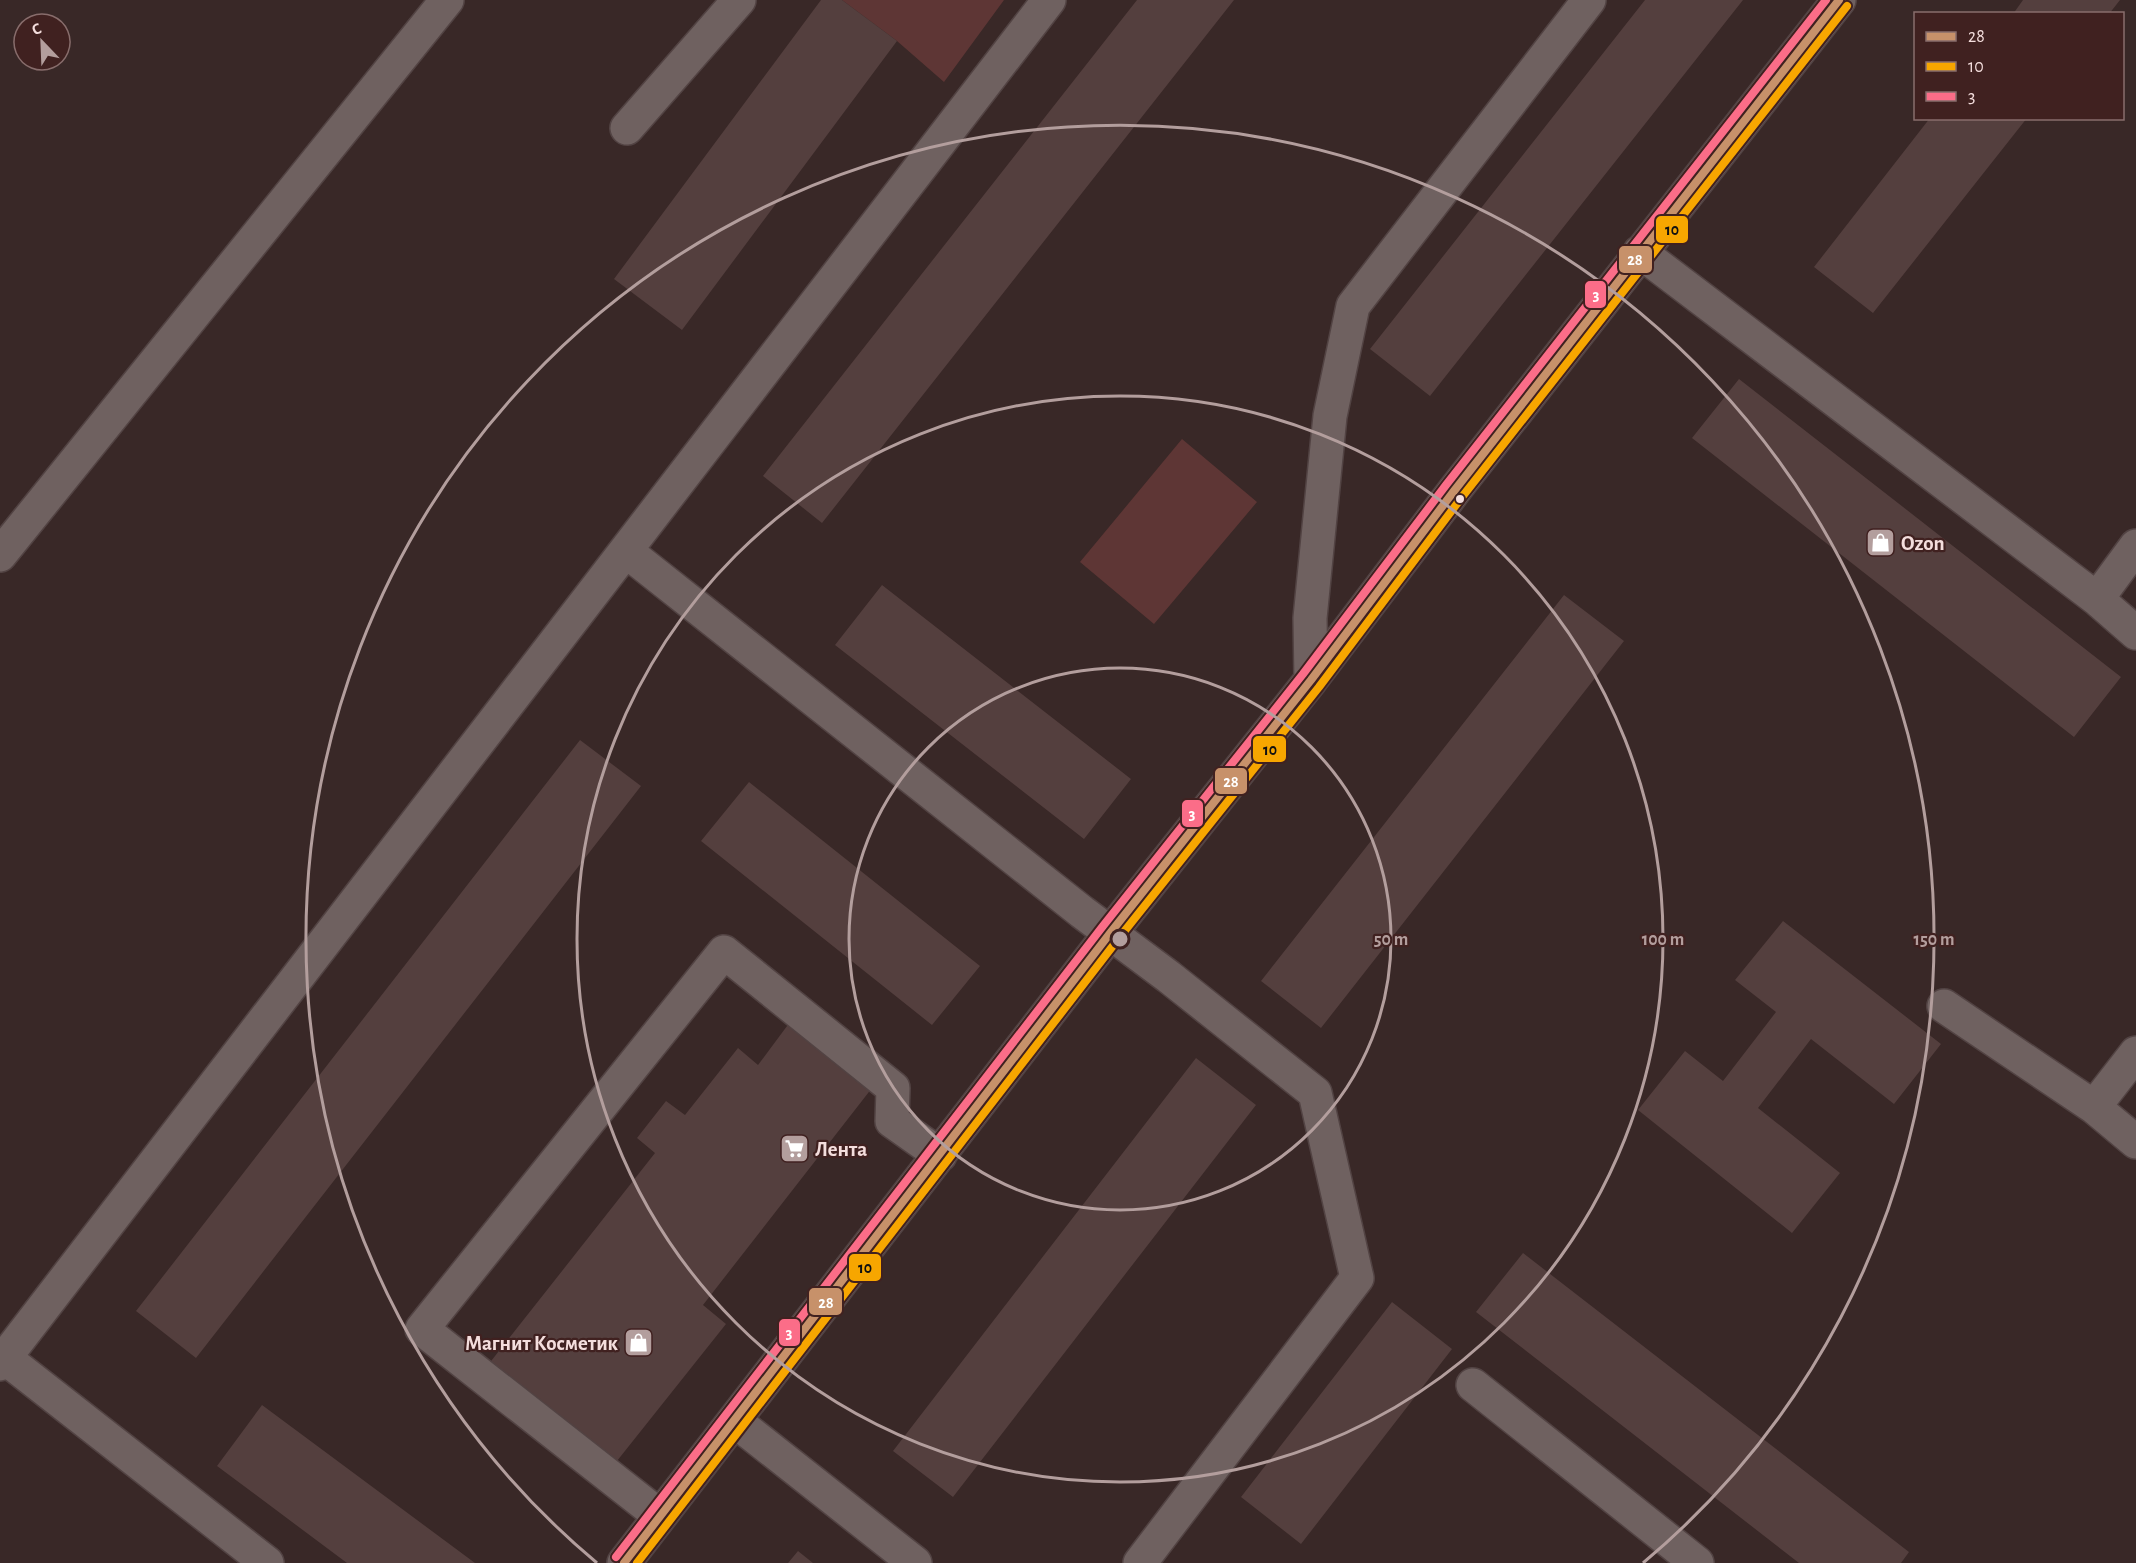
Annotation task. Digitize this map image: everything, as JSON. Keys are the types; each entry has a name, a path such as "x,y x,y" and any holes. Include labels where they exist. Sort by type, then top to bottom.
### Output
{"street":[{"path":"0,555 447,0"},
{"path":"627,128 739,0"},
{"path":"267,1563 3,1361 1049,0"},
{"path":"1311,680 1311,618 1330,416 1353,306 1588,0"},
{"path":"624,1563 1111,933 1311,680 1454,491 1839,0"},
{"path":"1640,252 2097,599 2136,633"},
{"path":"2097,599 2136,546"},
{"path":"626,551 1082,912 1316,1093 1356,1278 1140,1563"},
{"path":"660,1516 422,1329 724,952 893,1088 892,1120 940,1155"},
{"path":"1944,1006 2094,1107 2136,1142"},
{"path":"2094,1107 2136,1053"},
{"path":"1473,1386 1696,1563"},
{"path":"735,1421 915,1563"}],"shaded area":[{"path":"842,0 1004,0 944,82 897,41"},
{"path":"1182,439 1257,502 1154,624 1080,562"}],"building":[{"path":"821,0 842,0 897,41 682,330 614,279"},
{"path":"1137,0 1234,0 822,523 763,476"},
{"path":"1645,0 1743,0 1430,396 1370,349"},
{"path":"2023,0 2120,0 2111,12 2014,12"},
{"path":"1928,120 2025,120 1873,313 1814,267"},
{"path":"1739,379 2121,677 2074,737 1692,438"},
{"path":"882,585 1131,779 1084,839 835,645"},
{"path":"1564,595 1624,641 1321,1028 1261,981"},
{"path":"580,740 641,786 196,1358 136,1311"},
{"path":"749,782 980,966 932,1025 701,841"},
{"path":"1783,921 1941,1044 1894,1104 1811,1039 1758,1108 1840,1173 1792,1233 1638,1110 1685,1051 1723,1081 1776,1012 1735,980"},
{"path":"790,1022 872,1088 703,1305 726,1324 613,1466 484,1370 655,1153 637,1138 666,1101 685,1115 738,1048 758,1065"},
{"path":"1196,1058 1256,1105 953,1497 893,1451"},
{"path":"1523,1253 1909,1552 1901,1563 1799,1563 1476,1312"},
{"path":"1392,1302 1452,1349 1301,1544 1241,1497"},
{"path":"262,1405 475,1563 347,1563 217,1466"},
{"path":"798,1551 813,1563 788,1563"}],"transit line":[{"name":"3","path":"616,1557 1103,926 1303,674 1446,485 1826,0"},
{"name":"28","path":"624,1563 1111,932 1311,680 1454,491 1839,0"},
{"name":"10","path":"637,1563 1119,938 1319,687 1462,497 1847,6"}],"place":[{"name":"Ozon","path":"1880,543"},
{"name":"Лента","path":"794,1149"},
{"name":"Магнит Косметик","path":"639,1343"}]}
